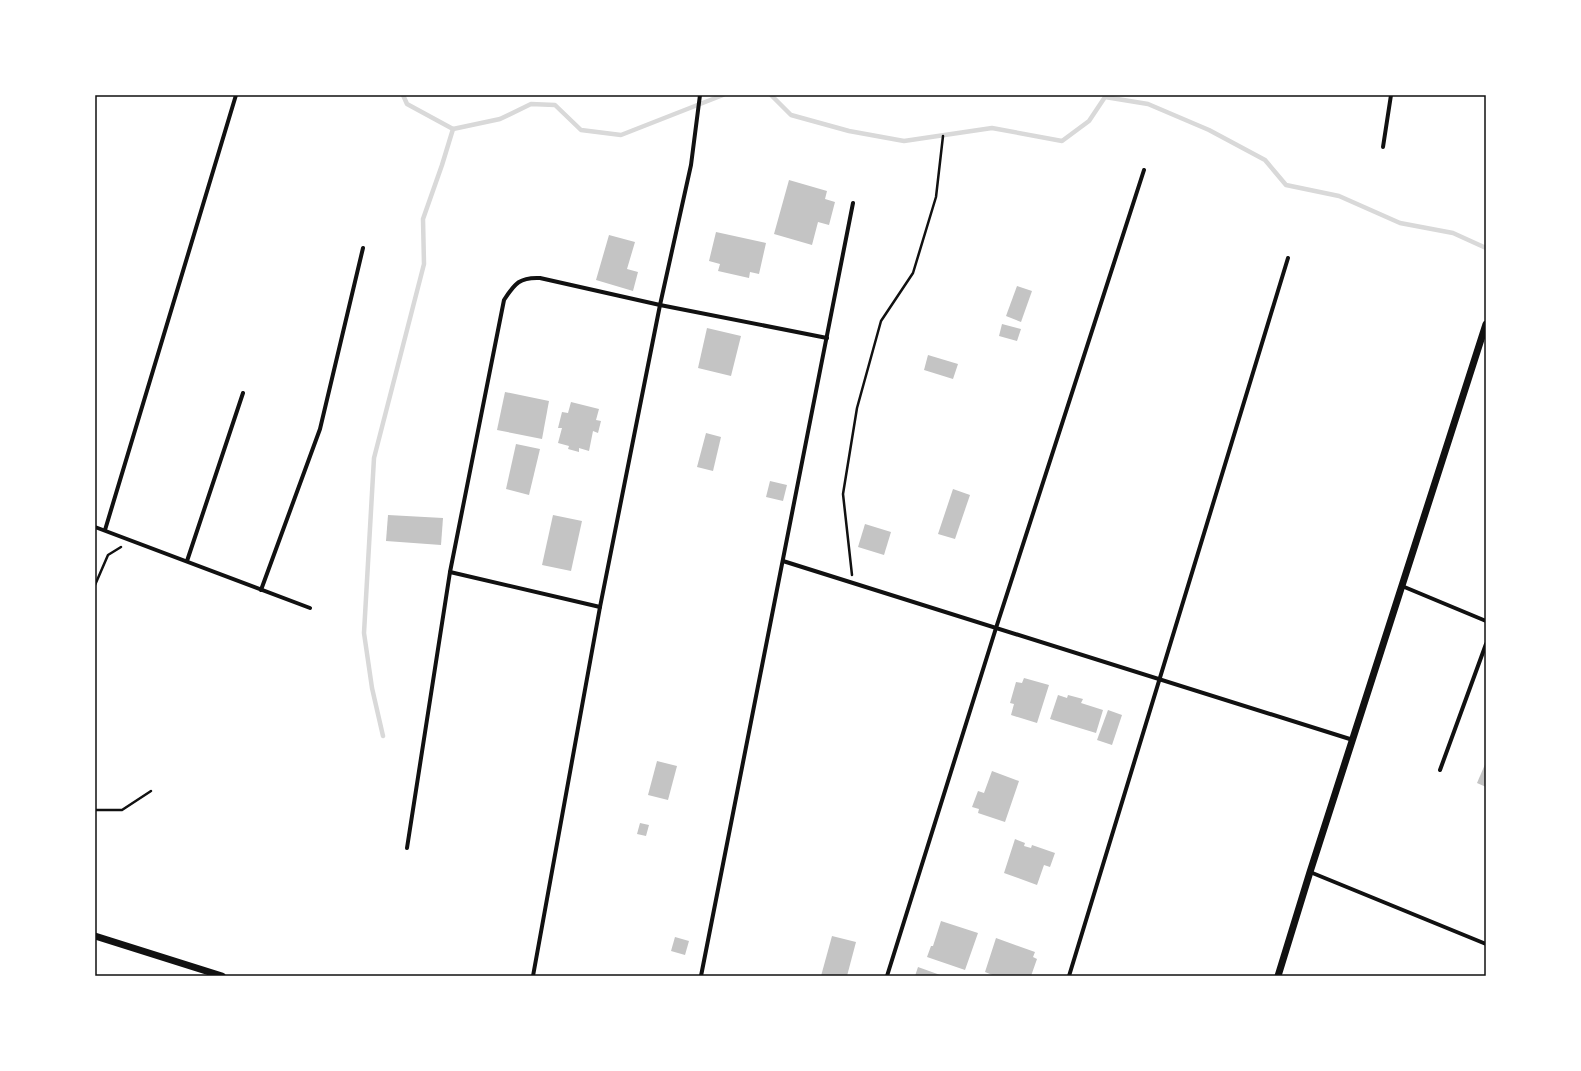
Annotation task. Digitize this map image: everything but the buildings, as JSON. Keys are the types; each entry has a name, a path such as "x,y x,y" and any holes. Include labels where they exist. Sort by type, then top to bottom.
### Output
{"street":[{"path":"105,530 236,95"},
{"path":"533,976 600,607 660,305 691,165 700,95"},
{"path":"1383,147 1391,95"},
{"path":"887,976 996,628 1144,170"},
{"path":"701,976 827,338 852,203"},
{"path":"261,590 320,429 363,248"},
{"path":"1069,976 1288,258"},
{"path":"407,848 450,572 504,300 511,288 518,281 530,278 540,278 660,305 827,338"},
{"path":"1278,976 1352,740 1486,324"},
{"path":"187,561 243,393"},
{"path":"95,527 310,608"},
{"path":"783,561 1352,740"},
{"path":"450,572 600,607"},
{"path":"1402,586 1486,621"},
{"path":"1440,770 1486,644"},
{"path":"1310,872 1486,944"},
{"path":"95,936 222,976"}],"path":[{"path":"853,583 843,494 857,408 881,321 913,273 936,197 943,136"},
{"path":"95,585 108,555 132,540"},
{"path":"95,810 122,810 151,791"}],"waterway":[{"path":"403,95 407,104 453,129 500,119 531,104 555,105 581,130 621,135 723,95"},
{"path":"771,95 791,115 849,131 904,141 992,128 1062,141 1089,121 1105,97 1148,104 1209,130 1265,160 1286,185 1339,196 1400,223 1453,233 1486,248"},
{"path":"383,736 372,688 364,633 374,458 424,264 423,219 453,129"}]}
